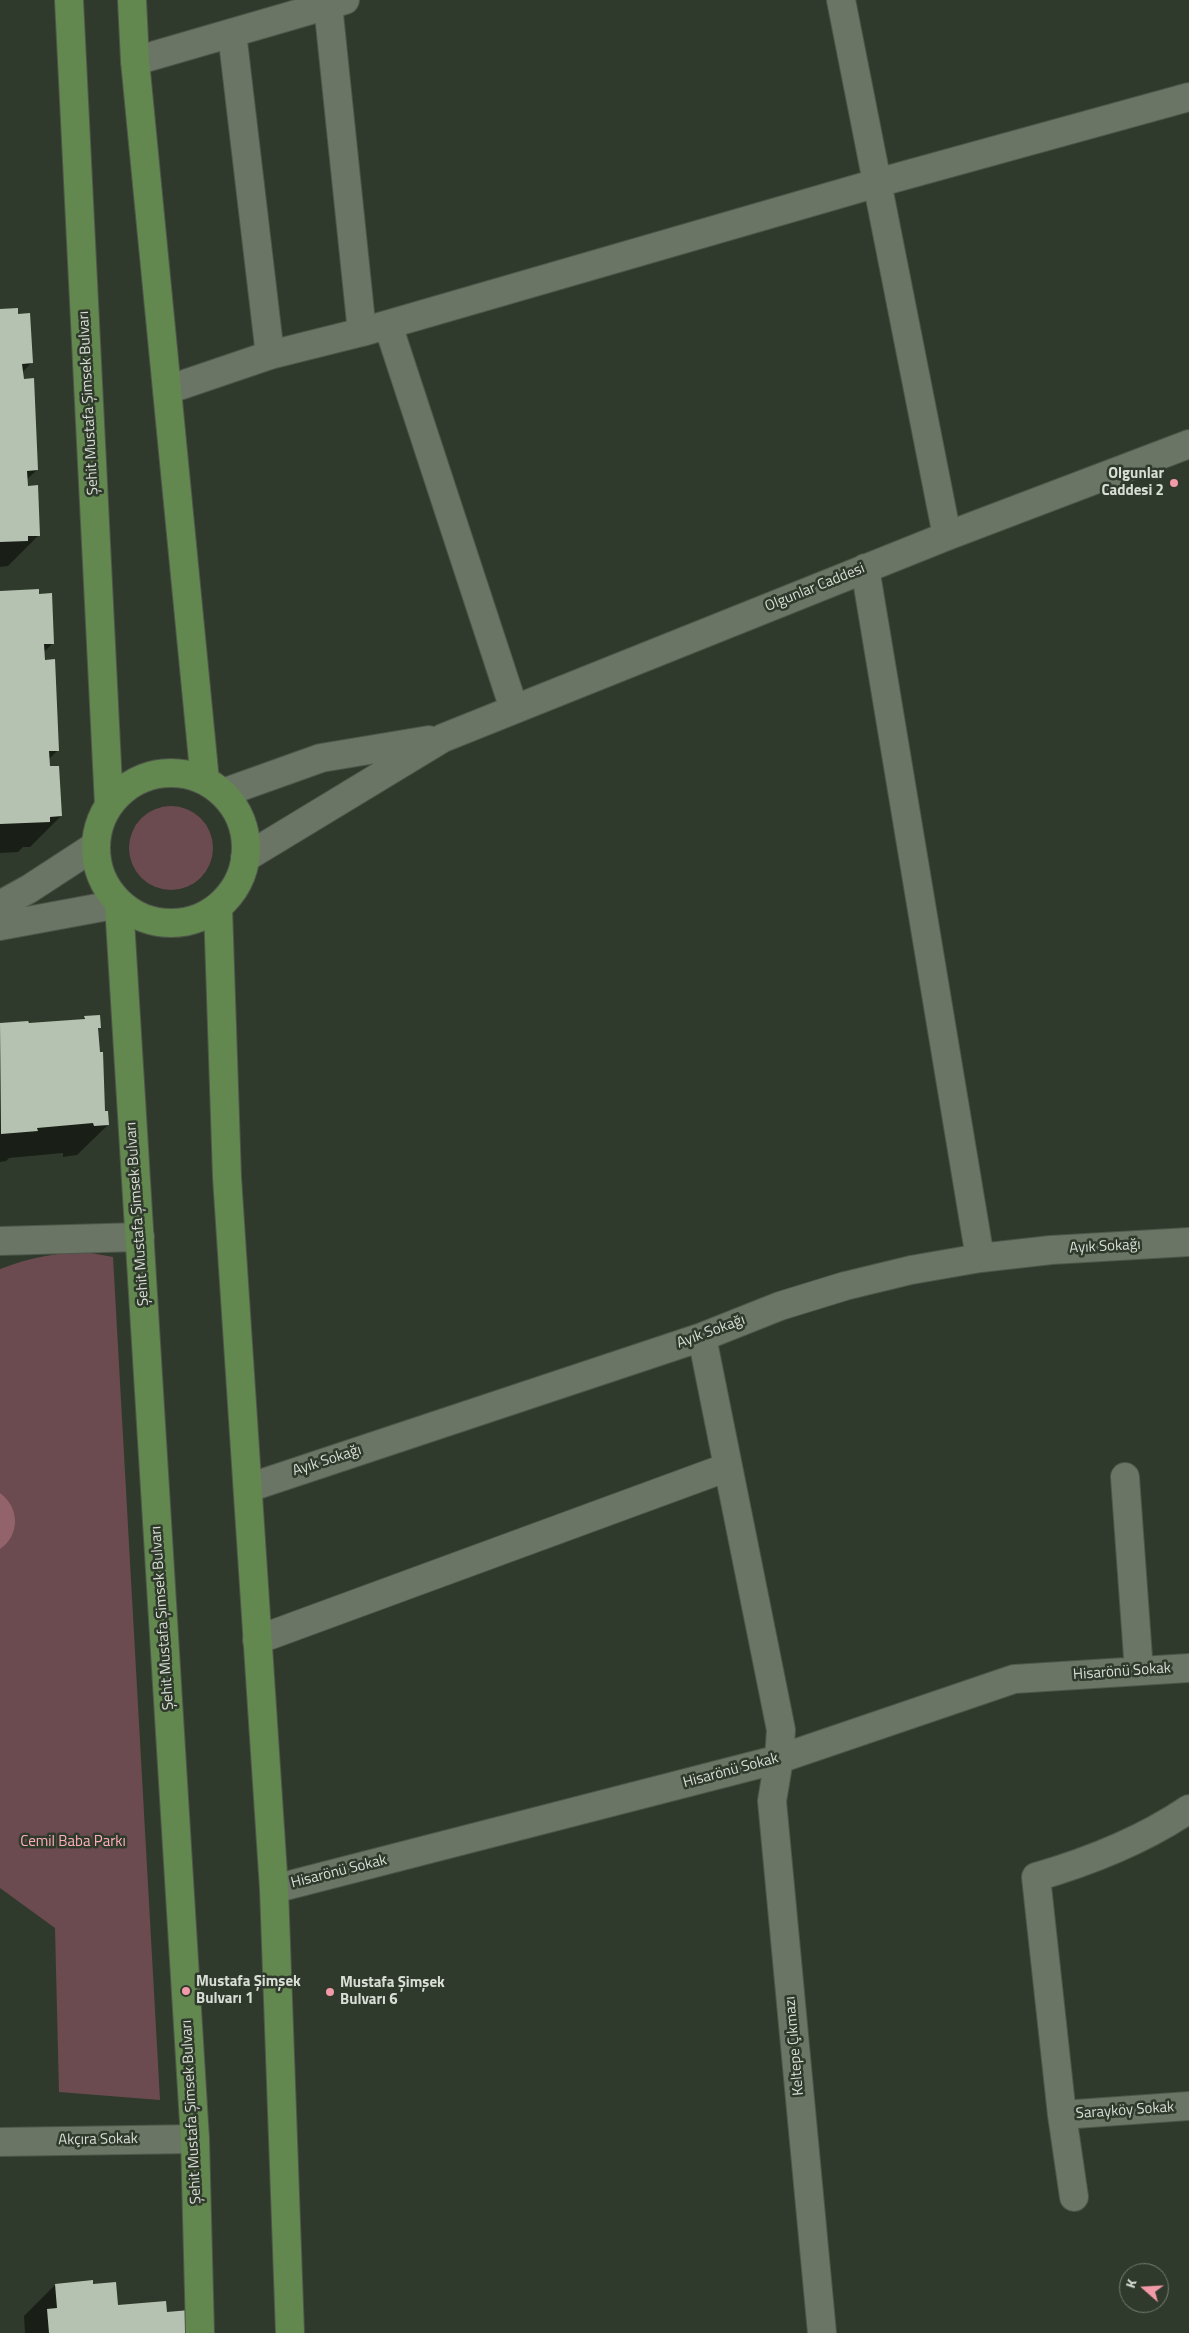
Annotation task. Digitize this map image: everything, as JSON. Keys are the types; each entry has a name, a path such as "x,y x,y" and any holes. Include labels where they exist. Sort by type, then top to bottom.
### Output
{"main road":[{"name":"Şehit Mustafa Şimsek Bulvarı","path":"69,0 109,805"},
{"path":"132,0 135,61 166,390 214,787"},
{"path":"185,774 214,787 236,810 244,830 245,858 243,872 233,892 218,908 199,918 178,924 157,923 137,916 119,904 105,887 98,867 95,846 99,824 109,805 124,789 142,778 156,775 185,774"},
{"name":"Şehit Mustafa Şimsek Bulvarı","path":"119,904 196,2139 200,2333"},
{"path":"218,908 227,1178 274,1889 290,2333"}],"street":[{"path":"841,0 947,536"},
{"path":"135,61 337,3 375,329 514,709"},
{"path":"232,33 270,355"},
{"path":"166,390 270,355 375,329 877,183 1189,97"},
{"name":"Olgunlar Caddesi","path":"443,738 947,536 1189,444"},
{"path":"866,568 980,1258"},
{"path":"214,787 321,758 443,738"},
{"path":"245,858 443,738"},
{"path":"0,905 29,889 95,846"},
{"path":"0,926 119,904"},
{"path":"0,1241 140,1236"},
{"name":"Ayık Sokağı","path":"248,1488 702,1337 780,1306 845,1286 911,1270 980,1258 1051,1250 1189,1242"},
{"name":"Keltepe Çıkmazı","path":"702,1337 781,1730 779,1759 772,1801 822,2333"},
{"path":"257,1640 728,1467"},
{"path":"1125,1477 1139,1671"},
{"name":"Hisarönü Sokak","path":"274,1889 779,1759 1014,1679 1189,1668"},
{"path":"1074,2197 1062,2115 1036,1877 1110,1853 1144,1836 1189,1809"},
{"name":"Sarayköy Sokak","path":"1062,2115 1189,2106"},
{"name":"Akçıra Sokak","path":"0,2142 196,2139"}],"green space":[{"path":"171,806 194,813 206,825 213,848 206,871 194,883 171,890 148,883 136,871 129,848 136,825 148,813"},
{"name":"Cemil Baba Parkı","path":"85,1252 113,1257 160,2100 59,2092 55,1928 0,1888 0,1269 42,1257"}],"shaded area":[{"path":"0,1493 11,1506 15,1521 11,1536 0,1549"}],"building":[{"path":"18,308 18,314 30,313 33,363 22,364 24,379 34,378 38,470 27,471 28,486 38,485 40,536 28,536 28,541 0,542 0,309"},
{"path":"39,589 39,594 52,593 54,644 44,644 45,660 55,659 59,751 49,751 50,766 59,766 62,816 50,817 50,822 0,824 0,591"},
{"path":"100,1015 101,1028 98,1028 100,1052 103,1052 105,1111 108,1111 109,1125 94,1126 93,1123 37,1128 38,1131 1,1134 0,1023 85,1019 84,1016"},
{"path":"93,2280 93,2284 116,2282 118,2305 166,2301 167,2312 190,2310 192,2333 49,2333 47,2309 57,2308 55,2284"}],"place":[{"name":"Olgunlar Caddesi 2","path":"1174,483"},
{"name":"Mustafa Şimşek Bulvarı 1","path":"186,1991"},
{"name":"Mustafa Şimşek Bulvarı 6","path":"330,1992"}]}
